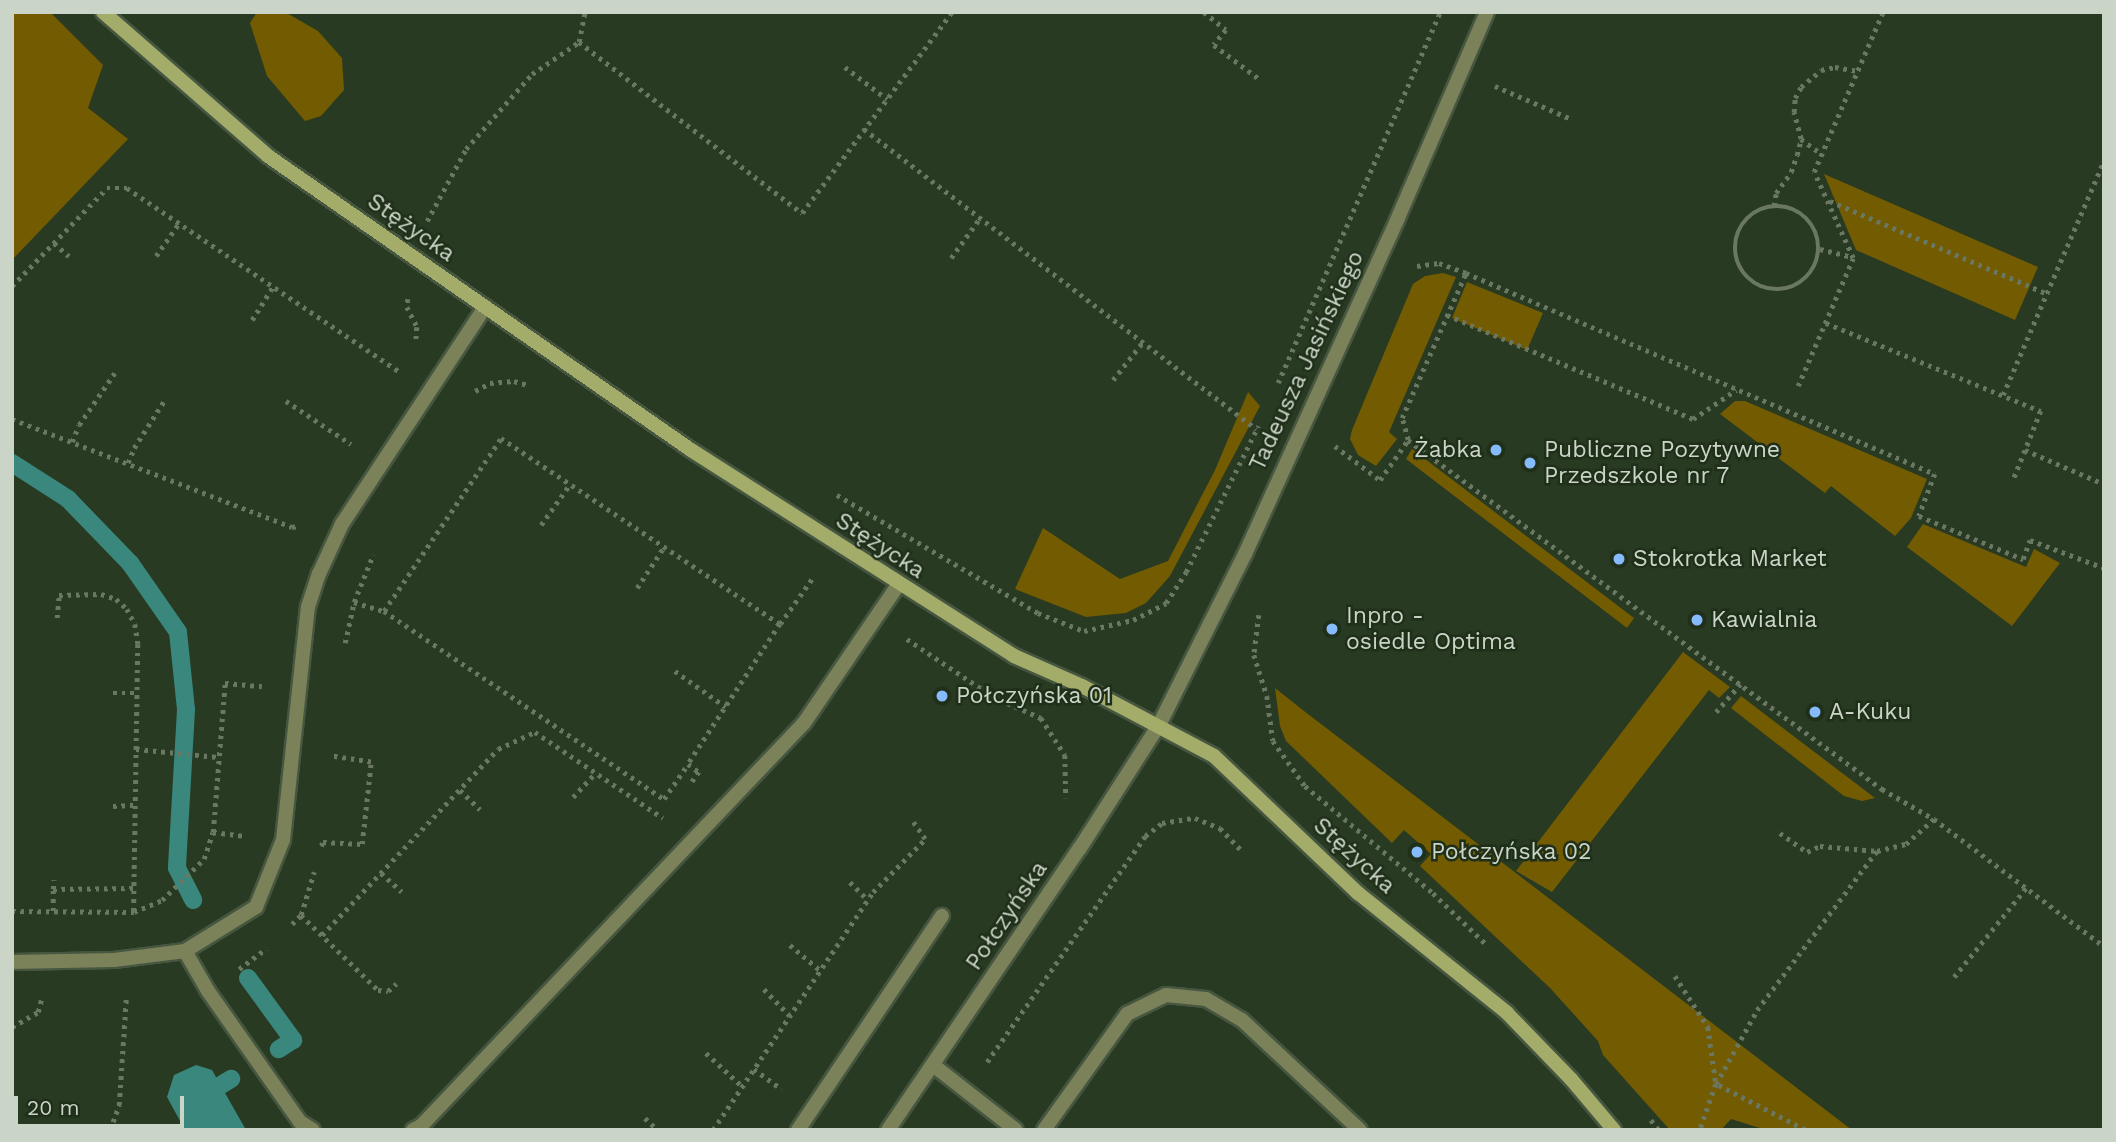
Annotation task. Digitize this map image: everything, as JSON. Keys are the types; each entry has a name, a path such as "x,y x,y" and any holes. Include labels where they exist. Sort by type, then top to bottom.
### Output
{"street":[{"name":"Stężycka","path":"103,12 268,156 691,450 898,585 1014,656 1082,685 1214,755 1358,893 1507,1013 1571,1079 1614,1130"},
{"name":"Tadeusza Jasińskiego","path":"1159,725 1239,566 1397,220 1487,12"},
{"path":"12,962 114,960 184,951 256,907 283,840 308,607 319,574 342,524 485,307"},
{"path":"413,1130 421,1126 804,723 898,585"},
{"name":"Połczyńska","path":"888,1130 1159,725"},
{"path":"798,1130 942,916"},
{"path":"184,951 300,1122 313,1130"},
{"path":"1044,1130 1127,1014 1166,995 1206,999 1242,1020 1360,1130"},
{"path":"933,1065 1016,1130"}],"path":[{"path":"477,392 415,351 417,327 407,307 409,255 466,149 532,74 579,42 585,12"},
{"path":"579,42 802,213 952,12"},
{"path":"1204,12 1226,30 1214,44 1258,78"},
{"path":"1272,396 1440,12"},
{"path":"1798,386 1853,258 1814,172 1882,12"},
{"path":"1774,206 1776,194 1791,172 1801,139 1794,112 1795,98 1801,87 1821,70 1835,67 1858,71"},
{"path":"845,68 887,99"},
{"path":"1491,85 1569,118"},
{"path":"864,129 1257,429"},
{"path":"1801,139 1822,154"},
{"path":"2003,395 2104,161"},
{"path":"12,286 107,188 127,188 401,372"},
{"path":"1829,201 2046,293"},
{"path":"1774,206 1788,207 1811,222 1820,248 1817,263 1800,284 1773,290 1748,279 1735,256 1735,242 1748,217 1774,206"},
{"path":"951,258 980,218"},
{"path":"156,256 179,223"},
{"path":"54,243 69,256"},
{"path":"1820,248 1853,258"},
{"path":"1413,267 1438,263 1465,273 1935,474 1919,516 2023,559 2030,540 2104,569"},
{"path":"1465,273 1402,418 1408,440 1882,789 1934,819 2104,946"},
{"path":"252,320 273,286"},
{"path":"1447,315 1693,419 1736,390"},
{"path":"1826,323 2041,411 2014,478"},
{"path":"1113,380 1142,343"},
{"path":"72,442 79,425 116,371"},
{"path":"469,404 477,392 490,383 514,381 540,389"},
{"path":"128,463 134,448 164,401"},
{"path":"286,401 352,444"},
{"path":"12,419 292,527 309,524"},
{"path":"834,493 1038,613 1084,631 1133,620 1166,603 1186,572 1262,419"},
{"path":"384,611 501,439 780,624"},
{"path":"1335,445 1380,480 1408,440"},
{"path":"2025,450 2104,484"},
{"path":"541,525 570,484"},
{"path":"344,646 354,602 378,542"},
{"path":"637,588 664,547"},
{"path":"803,568 824,583"},
{"path":"354,602 384,611 664,799 814,576"},
{"path":"57,618 59,595 101,594 116,599 127,609 135,624 138,644 134,912"},
{"path":"1260,607 1254,655 1267,696 1273,741 1305,786 1433,893 1492,950"},
{"path":"876,618 992,696 1041,718 1065,755 1067,796 1061,806"},
{"path":"674,671 726,707"},
{"path":"1716,712 1740,684"},
{"path":"113,693 136,693"},
{"path":"322,935 498,749 535,732 666,820 673,861"},
{"path":"319,854 323,842 362,844 372,762 331,757 332,745"},
{"path":"136,749 218,757"},
{"path":"688,764 699,772 695,778"},
{"path":"573,797 595,773"},
{"path":"460,790 481,809"},
{"path":"113,806 135,805"},
{"path":"967,1091 1145,836 1162,823 1195,818 1220,828 1241,850"},
{"path":"1780,832 1807,852 1820,846 1877,851 1906,844 1934,819"},
{"path":"713,1130 868,900 925,839 913,822"},
{"path":"1700,1130 1716,1084 1757,1010 1877,851"},
{"path":"12,911 134,912 162,900 204,859"},
{"path":"283,933 302,915 316,866"},
{"path":"381,873 402,892"},
{"path":"53,911 54,880"},
{"path":"850,883 868,900"},
{"path":"1954,977 2027,887"},
{"path":"53,889 134,888"},
{"path":"302,915 378,990 388,991 396,984"},
{"path":"208,990 274,941"},
{"path":"790,945 821,971"},
{"path":"1675,976 1708,1027 1716,1084"},
{"path":"764,989 790,1016"},
{"path":"12,1027 38,1012 42,996"},
{"path":"110,1130 119,1105 123,999 135,998"},
{"path":"706,1053 742,1086"},
{"path":"1716,1084 1805,1130"},
{"path":"645,1118 658,1130"},
{"path":"1650,1119 1659,1130"}],"shaded area":[{"path":"12,12 50,12 103,65 88,108 128,139 12,260"},
{"path":"257,12 285,12 318,31 342,58 344,90 321,116 305,121 267,76 250,23"},
{"path":"1824,174 2038,267 2015,320 1856,250"},
{"path":"1443,273 1456,277 1389,432 1397,439 1376,466 1358,455 1350,439 1352,430 1413,284 1425,276"},
{"path":"1467,282 1543,313 1527,350 1452,318"},
{"path":"1248,392 1260,406 1170,576 1146,603 1126,613 1086,617 1015,589 1043,528 1120,579 1168,561 1215,470"},
{"path":"1735,401 1745,401 1927,479 1911,518 1895,536 1831,486 1825,493 1720,414"},
{"path":"1412,449 1634,618 1627,628 1406,459"},
{"path":"1923,524 2026,567 2034,549 2060,563 2012,626 1907,547"},
{"path":"1683,652 1730,687 1719,698 1709,690 1552,892 1516,871"},
{"path":"1275,688 1852,1130 1766,1130 1731,1119 1721,1130 1670,1130 1603,1055 1598,1041 1550,988 1420,866 1431,854 1404,830 1392,843 1286,741 1280,726"},
{"path":"1741,696 1875,798 1862,801 1844,796 1731,708"}],"water":[{"path":"196,1065 212,1070 246,1130 185,1130 167,1097 174,1075"}],"waterway":[{"path":"12,463 68,499 130,563 178,632 186,710 177,868 193,900"},
{"path":"248,978 293,1040 279,1049"},
{"path":"221,1085 231,1079"}],"place":[{"name":"Żabka","path":"1496,450"},
{"name":"Publiczne Pozytywne Przedszkole nr 7","path":"1530,463"},
{"name":"Stokrotka Market","path":"1619,559"},
{"name":"Kawialnia","path":"1697,620"},
{"name":"Inpro - osiedle Optima","path":"1332,629"},
{"name":"Połczyńska 01","path":"942,696"},
{"name":"A-Kuku","path":"1815,712"},
{"name":"Połczyńska 02","path":"1417,852"}]}
